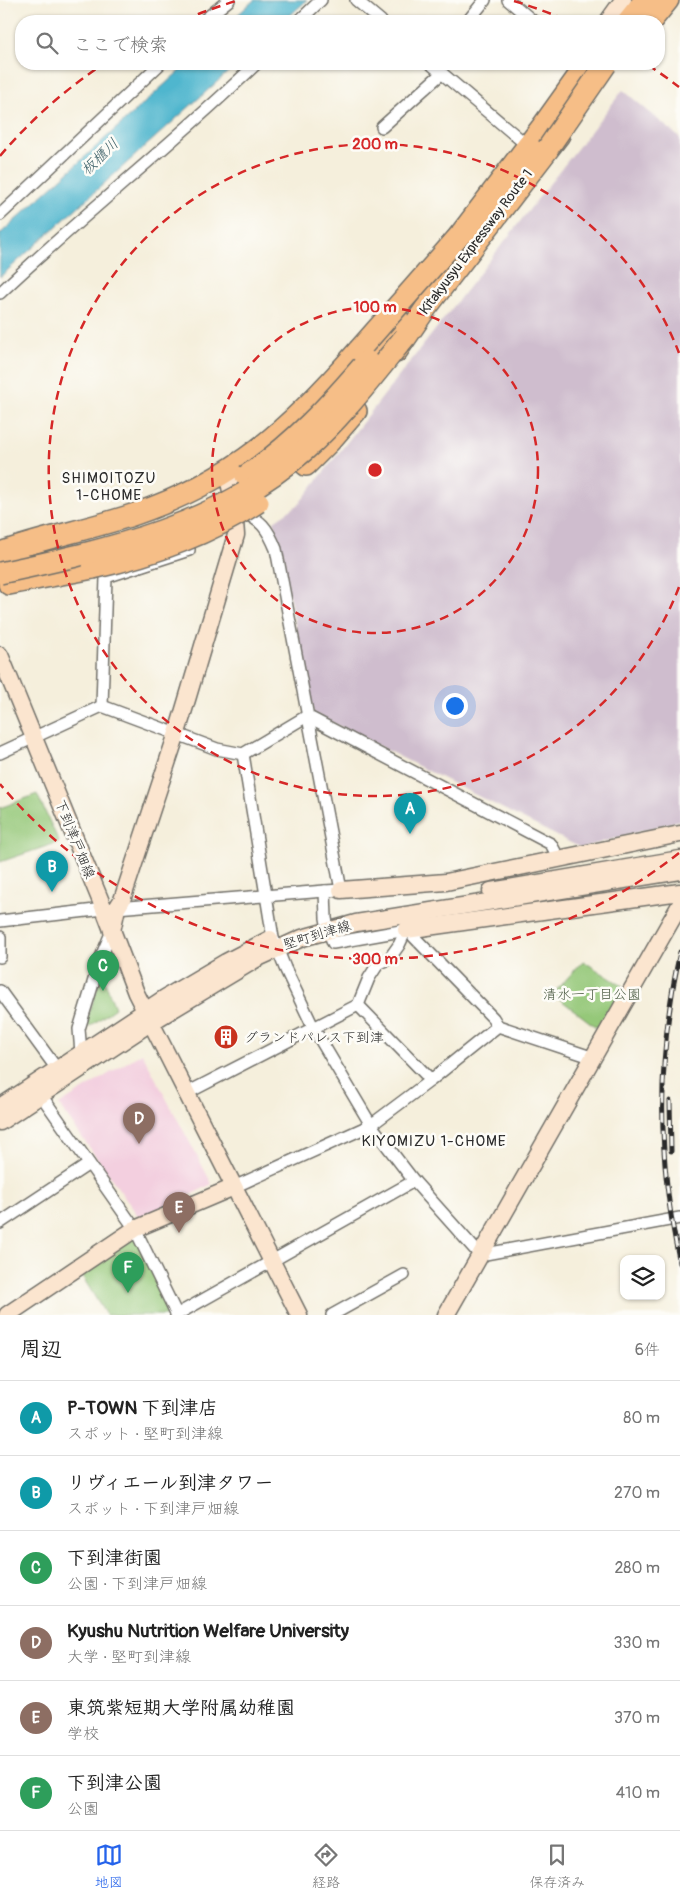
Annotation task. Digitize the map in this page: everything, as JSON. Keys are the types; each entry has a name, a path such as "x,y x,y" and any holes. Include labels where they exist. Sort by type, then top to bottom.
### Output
{"highway":[{"path":"621,15 632,0"},
{"path":"633,15 645,0"},
{"path":"642,15 653,0"},
{"path":"656,15 668,0"},
{"name":"Kitakyusyu Expressway Route 1","path":"542,127 583,70"},
{"name":"Kitakyusyu Expressway Route 1","path":"460,234 588,70"},
{"name":"Kitakyusyu Expressway Route 1","path":"405,337 548,148 603,70"},
{"name":"Kitakyusyu Expressway Route 1","path":"548,148 613,70"},
{"path":"0,563 90,542 135,529 192,507 253,471 323,412 367,360 460,234"},
{"path":"0,553 35,540 88,528 134,514 192,491 224,474 252,455 280,433 331,382 460,234"},
{"path":"3,581 93,568 140,556 198,534 239,513 278,488 306,465 350,419 379,380 405,337"},
{"path":"3,581 137,540 188,521 235,499 281,469 312,443 348,406 405,337"}],"street":[{"path":"210,15 229,0"},
{"path":"305,15 321,0"},
{"path":"356,0 374,15"},
{"path":"473,15 485,0"},
{"path":"508,0 526,15"},
{"path":"612,15 623,0"},
{"path":"648,15 661,0"},
{"path":"0,215 154,70"},
{"path":"0,293 29,265 213,105 250,70"},
{"path":"439,70 522,141"},
{"path":"0,553 129,524 198,497 229,481 257,462 297,428 352,368 574,70"},
{"path":"3,581 138,548 208,522 234,508 312,439 380,361 602,70"},
{"path":"382,127 442,73"},
{"path":"111,909 122,900 177,733 236,535 229,481"},
{"path":"234,508 257,518 270,534 276,549 307,716 333,890 327,924 333,943 409,929 680,892"},
{"path":"102,706 106,577 190,550 189,529"},
{"name":"下到津戸畑線","path":"0,655 33,737 111,909"},
{"path":"0,753 102,706 217,749 243,754 307,716"},
{"path":"307,716 551,844 559,859"},
{"path":"243,754 275,943 314,1029 371,1125 414,1181 480,1255"},
{"path":"0,921 111,909 446,882 680,834"},
{"name":"堅町到津線","path":"0,1122 41,1095 226,962 275,943 327,924 356,923 680,859"},
{"name":"堅町到津線","path":"461,902 680,871"},
{"path":"446,1315 680,905"},
{"path":"111,909 112,931 147,1017 299,1315"},
{"path":"187,1093 358,1005 368,978 378,964 389,959 409,929"},
{"path":"409,929 414,937 493,1018 498,1026 594,1058"},
{"path":"81,1052 79,1029 101,957 112,931"},
{"path":"0,937 0,957"},
{"path":"0,991 58,1069"},
{"path":"358,1005 431,1080"},
{"name":"堅町到津線","path":"0,1107 81,1052 147,1017"},
{"path":"8,1315 135,1229 371,1125 498,1026"},
{"path":"41,1095 135,1229 177,1315 414,1181"},
{"path":"0,1223 89,1164"},
{"path":"480,1255 680,1218"},
{"path":"332,1315 404,1275"}],"shaded area":[{"path":"623,90 680,138 680,820 581,848 313,713 274,521 298,505"},
{"path":"142,1053 212,1184 141,1220 59,1105"}],"green space":[{"path":"37,794 59,842 0,862 0,808"},
{"name":"清水一丁目公園","path":"583,961 624,987 600,1030 553,994"},
{"path":"102,974 115,1008 89,1027 86,1023"},
{"path":"134,1232 175,1315 106,1315 79,1271"}],"water":[{"path":"254,0 307,0 291,15 238,15"},
{"name":"板櫃川","path":"180,70 230,70 0,277 0,234"}],"railway":[{"path":"680,952 667,1030 663,1108 667,1185 680,1263"},
{"path":"670,1101 671,1151"}],"place":[{"name":"P-TOWN 下到津店","path":"410,834"},
{"name":"リヴィエール到津タワー","path":"52,892"},
{"name":"下到津街園","path":"103,991"},
{"name":"グランドパレス下到津","path":"226,1037"},
{"name":"Kyushu Nutrition Welfare University","path":"139,1144"},
{"name":"東筑紫短期大学附属幼稚園","path":"179,1233"},
{"name":"下到津公園","path":"128,1293"}],"district":[{"name":"SHIMOITOZU 1-CHOME","path":"109,486"},
{"name":"KIYOMIZU 1-CHOME","path":"434,1141"}]}
